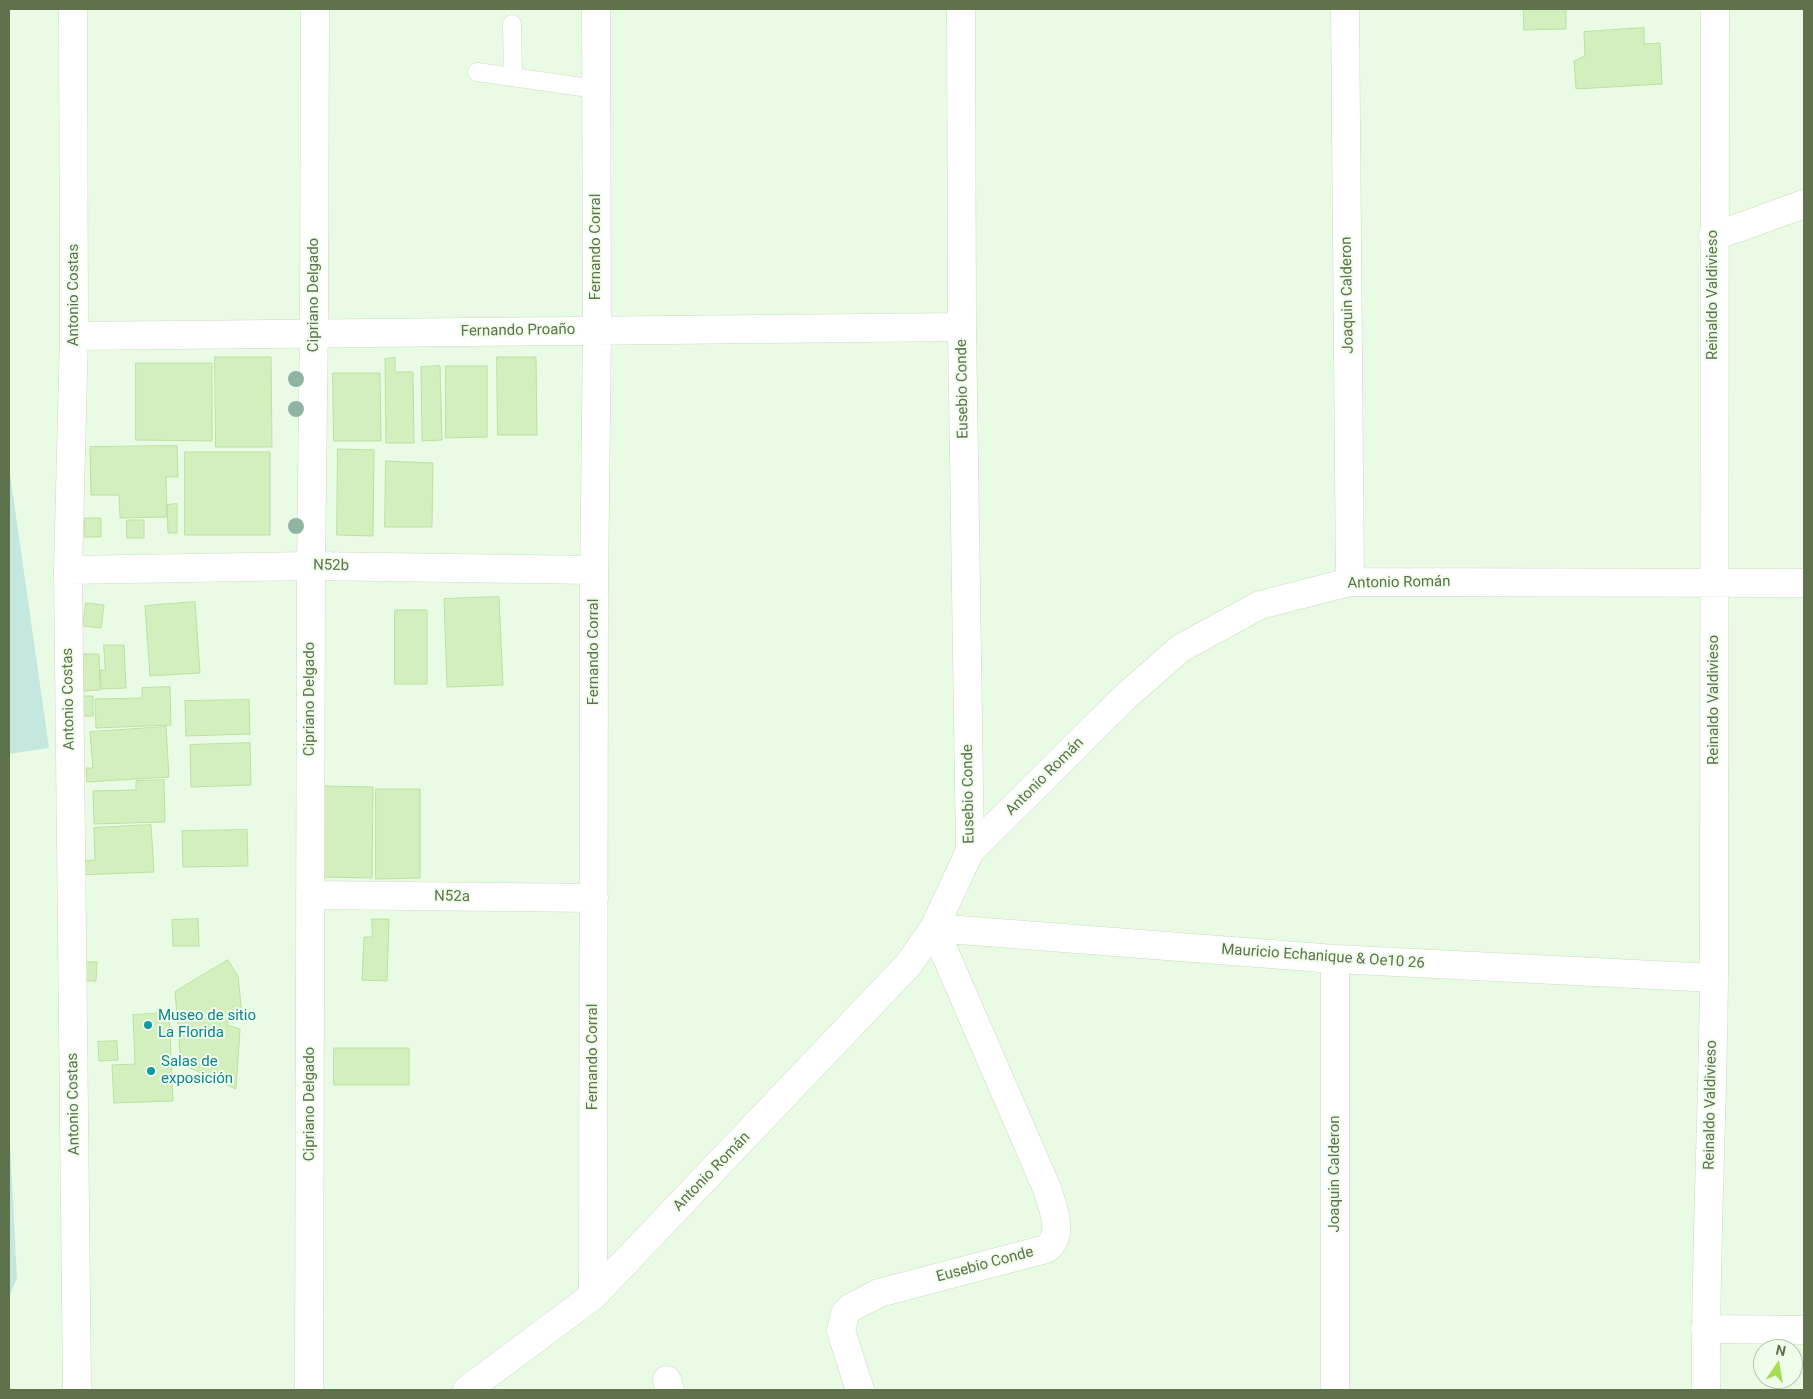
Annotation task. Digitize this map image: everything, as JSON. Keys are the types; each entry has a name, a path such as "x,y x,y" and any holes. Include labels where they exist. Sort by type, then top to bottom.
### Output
{"street":[{"name":"Antonio Costas","path":"73,9 74,336 68,570 77,1390"},
{"name":"Cipriano Delgado","path":"309,1390 311,566 315,9"},
{"name":"Fernando Corral","path":"593,1296 594,570 597,330 596,9"},
{"name":"Eusebio Conde","path":"860,1390 841,1331 845,1314 850,1308 879,1294 1046,1249 1052,1244 1057,1229 1057,1222 1048,1190 934,928 970,851 962,327 961,9"},
{"name":"Joaquin Calderon","path":"1345,9 1350,582"},
{"name":"Reinaldo Valdivieso","path":"1706,1390 1705,1329 1714,978 1713,234 1715,9"},
{"path":"1713,234 1735,229 1804,204"},
{"name":"Fernando Proaño","path":"74,336 962,327"},
{"name":"N52b","path":"68,570 311,566 594,570"},
{"name":"Antonio Román","path":"970,851 1125,697 1182,648 1260,605 1350,582 1804,583"},
{"name":"N52a","path":"310,895 594,898"},
{"name":"Antonio Román","path":"467,1390 593,1296 908,965 934,928"},
{"name":"Mauricio Echanique & Oe10 26","path":"934,928 1334,959 1714,978"},
{"name":"Joaquin Calderon","path":"1334,959 1335,1390"},
{"path":"1705,1329 1804,1330"}],"lane":[{"path":"512,24 513,77"},
{"path":"477,72 582,87 596,86"}],"shaded area":[{"path":"9,467 49,748 9,754"},
{"path":"9,1123 17,1278 9,1297"}],"building":[{"path":"1524,9 1566,9 1566,29 1524,30"},
{"path":"1644,28 1644,44 1660,43 1662,84 1576,89 1574,61 1585,56 1584,32"},
{"path":"215,357 271,357 272,447 216,447"},
{"path":"497,357 536,357 537,435 498,435"},
{"path":"395,358 395,372 413,372 414,443 386,443 385,359"},
{"path":"136,363 212,363 212,441 136,440"},
{"path":"440,366 442,440 422,441 421,367"},
{"path":"446,366 487,366 487,437 446,438"},
{"path":"333,373 380,373 381,441 334,441"},
{"path":"177,446 178,477 166,477 167,517 120,518 119,495 91,495 90,447"},
{"path":"338,449 374,450 373,536 337,535"},
{"path":"185,452 270,452 270,535 185,535"},
{"path":"386,461 433,463 432,527 385,527"},
{"path":"177,504 177,533 168,533 167,505"},
{"path":"85,518 101,518 101,537 85,537"},
{"path":"127,520 144,520 144,538 127,538"},
{"path":"499,597 503,685 447,687 444,599"},
{"path":"195,602 200,673 150,676 145,606"},
{"path":"86,603 104,605 101,628 83,626"},
{"path":"395,610 427,610 427,684 395,684"},
{"path":"104,645 124,645 126,688 101,689 100,670 105,670"},
{"path":"83,654 99,654 100,690 84,691"},
{"path":"170,687 171,725 96,728 95,699 142,698 142,688"},
{"path":"83,696 93,696 93,716 82,716"},
{"path":"249,700 250,734 186,736 185,701"},
{"path":"166,727 169,777 87,782 86,768 93,768 90,732"},
{"path":"250,743 251,785 191,787 190,745"},
{"path":"164,780 165,822 94,824 93,791 136,790 136,781"},
{"path":"323,786 373,787 372,878 322,877"},
{"path":"376,789 420,789 420,878 376,879"},
{"path":"151,825 154,872 79,875 78,861 95,860 94,828"},
{"path":"247,830 248,866 183,867 182,831"},
{"path":"198,919 199,946 173,946 172,920"},
{"path":"372,919 389,919 387,981 362,980 364,937 372,937"},
{"path":"228,960 238,976 242,1015 230,1016 227,1025 240,1029 236,1089 181,1064 175,992"},
{"path":"80,962 97,962 96,981 80,981"},
{"path":"169,1013 173,1101 114,1103 112,1065 135,1064 133,1015"},
{"path":"117,1041 118,1060 99,1061 98,1042"},
{"path":"334,1048 409,1048 409,1085 334,1085"}],"place":[{"name":"Museo de sitio La Florida","path":"148,1025"},
{"name":"Salas de exposición","path":"151,1071"}]}
